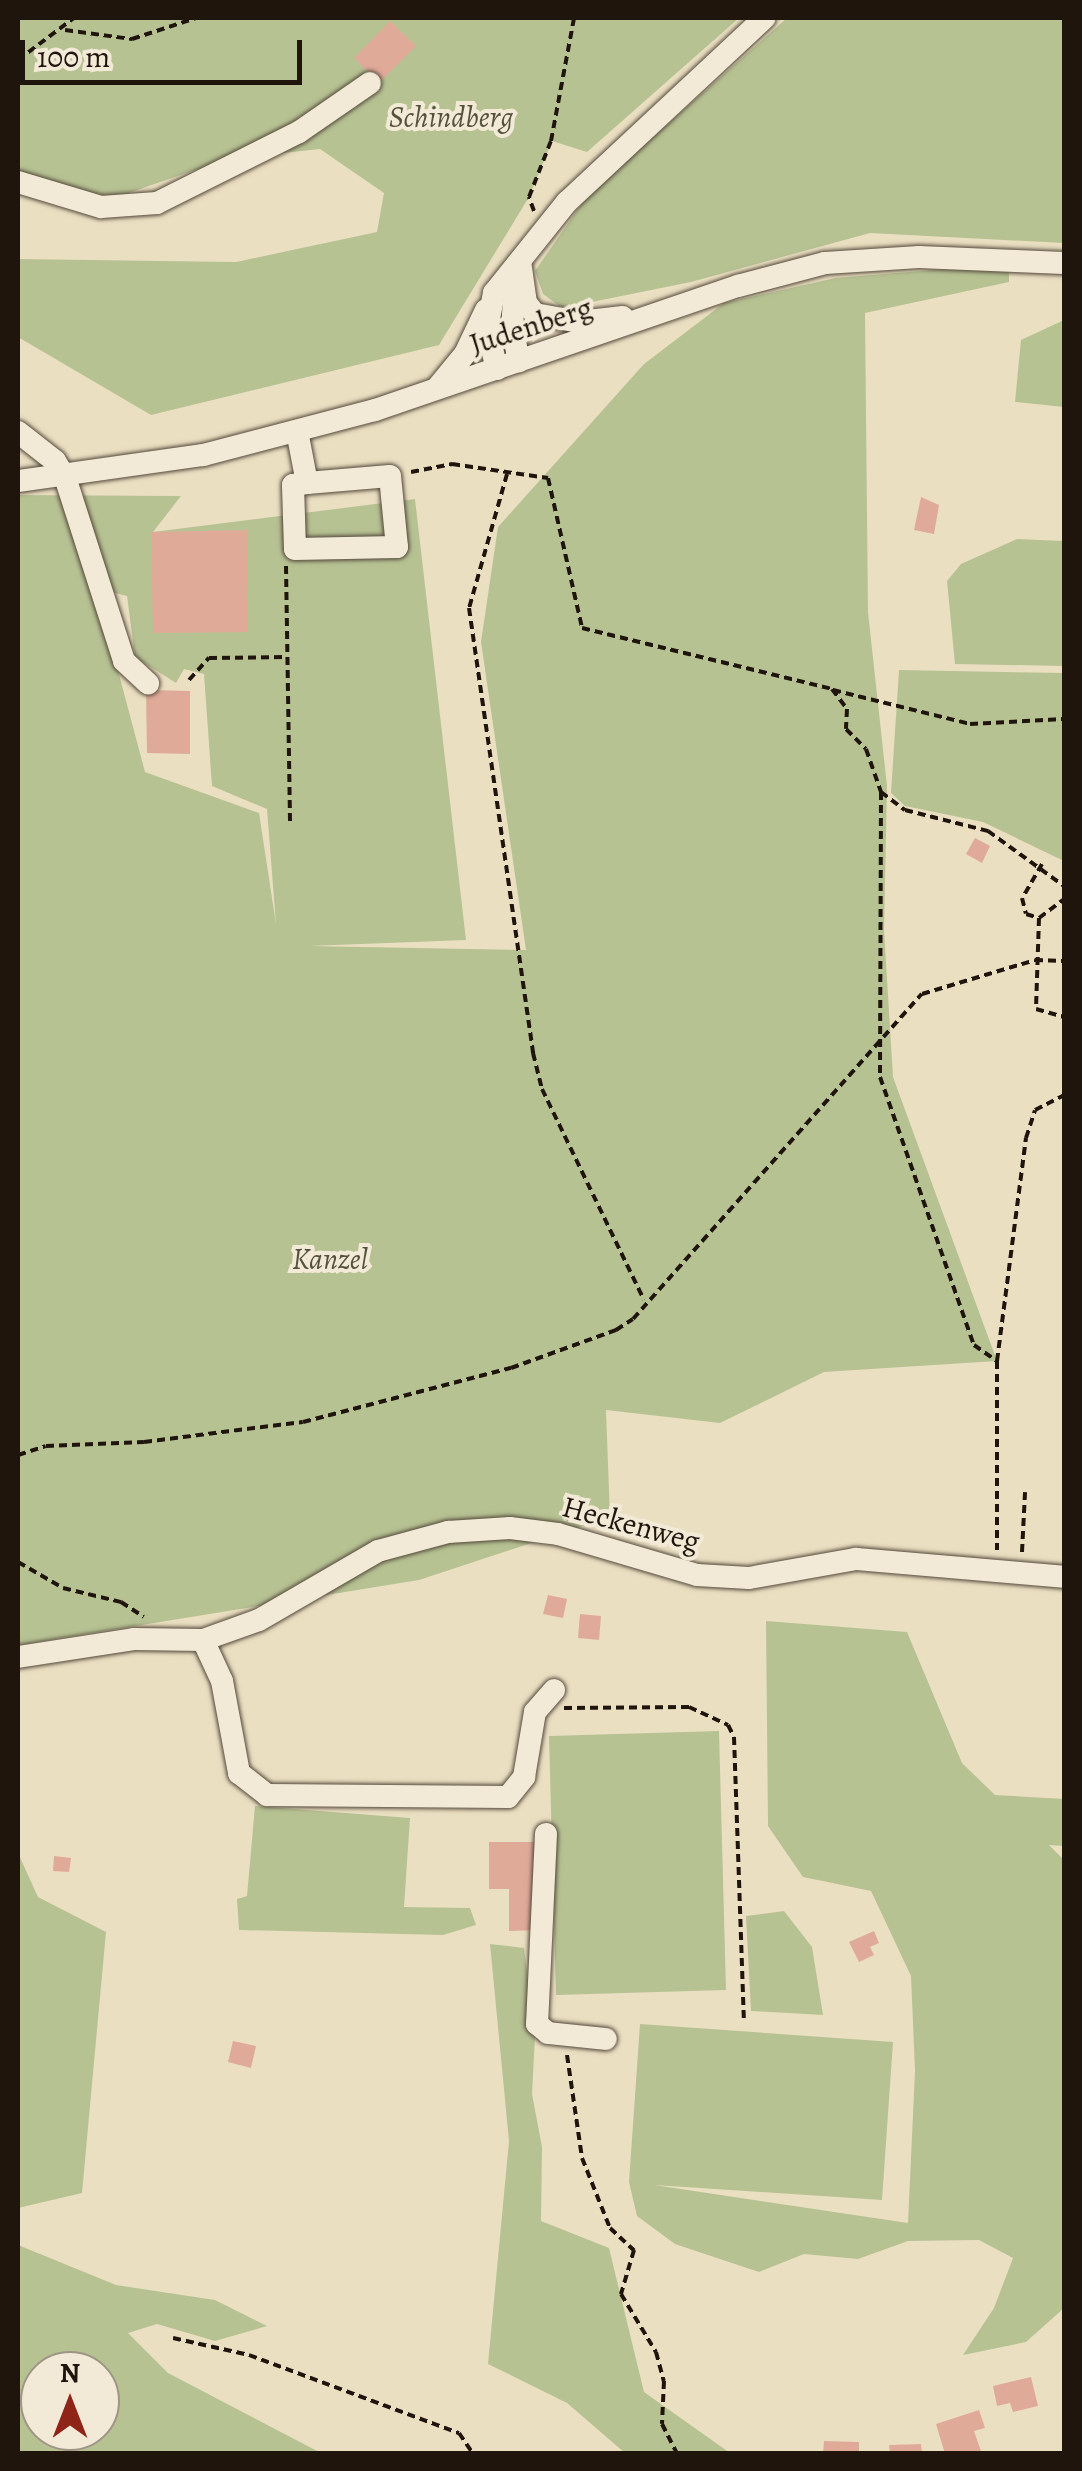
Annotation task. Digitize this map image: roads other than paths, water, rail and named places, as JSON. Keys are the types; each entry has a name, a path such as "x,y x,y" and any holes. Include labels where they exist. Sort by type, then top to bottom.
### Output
{"street":[{"path":"435,390 465,354 494,293 541,233 630,140 764,18"},
{"path":"18,182 101,207 157,203 298,132 370,83"},
{"name":"Judenberg","path":"18,481 203,455 296,430 435,390 666,312 825,264 919,257 1064,262"},
{"path":"520,261 526,302 546,318 666,312"},
{"path":"508,365 512,304 520,261"},
{"path":"494,293 487,330 508,365"},
{"path":"296,430 307,484"},
{"path":"18,432 55,460 65,477 124,661 148,683"},
{"path":"390,476 397,547 294,550 293,485 307,484 390,476"},
{"name":"Heckenweg","path":"18,1656 134,1639 203,1640 259,1620 378,1551 448,1532 510,1528 558,1534 654,1566 749,1578 856,1559 1064,1577"},
{"path":"203,1640 222,1682 240,1774 267,1795 508,1797 524,1778 534,1712 554,1690"},
{"path":"546,1834 534,2013 542,2029 564,2036 606,2039"}],"park label":[{"name":"Schindberg","path":"451,117"},
{"name":"Kanzel","path":"330,1259"}]}
